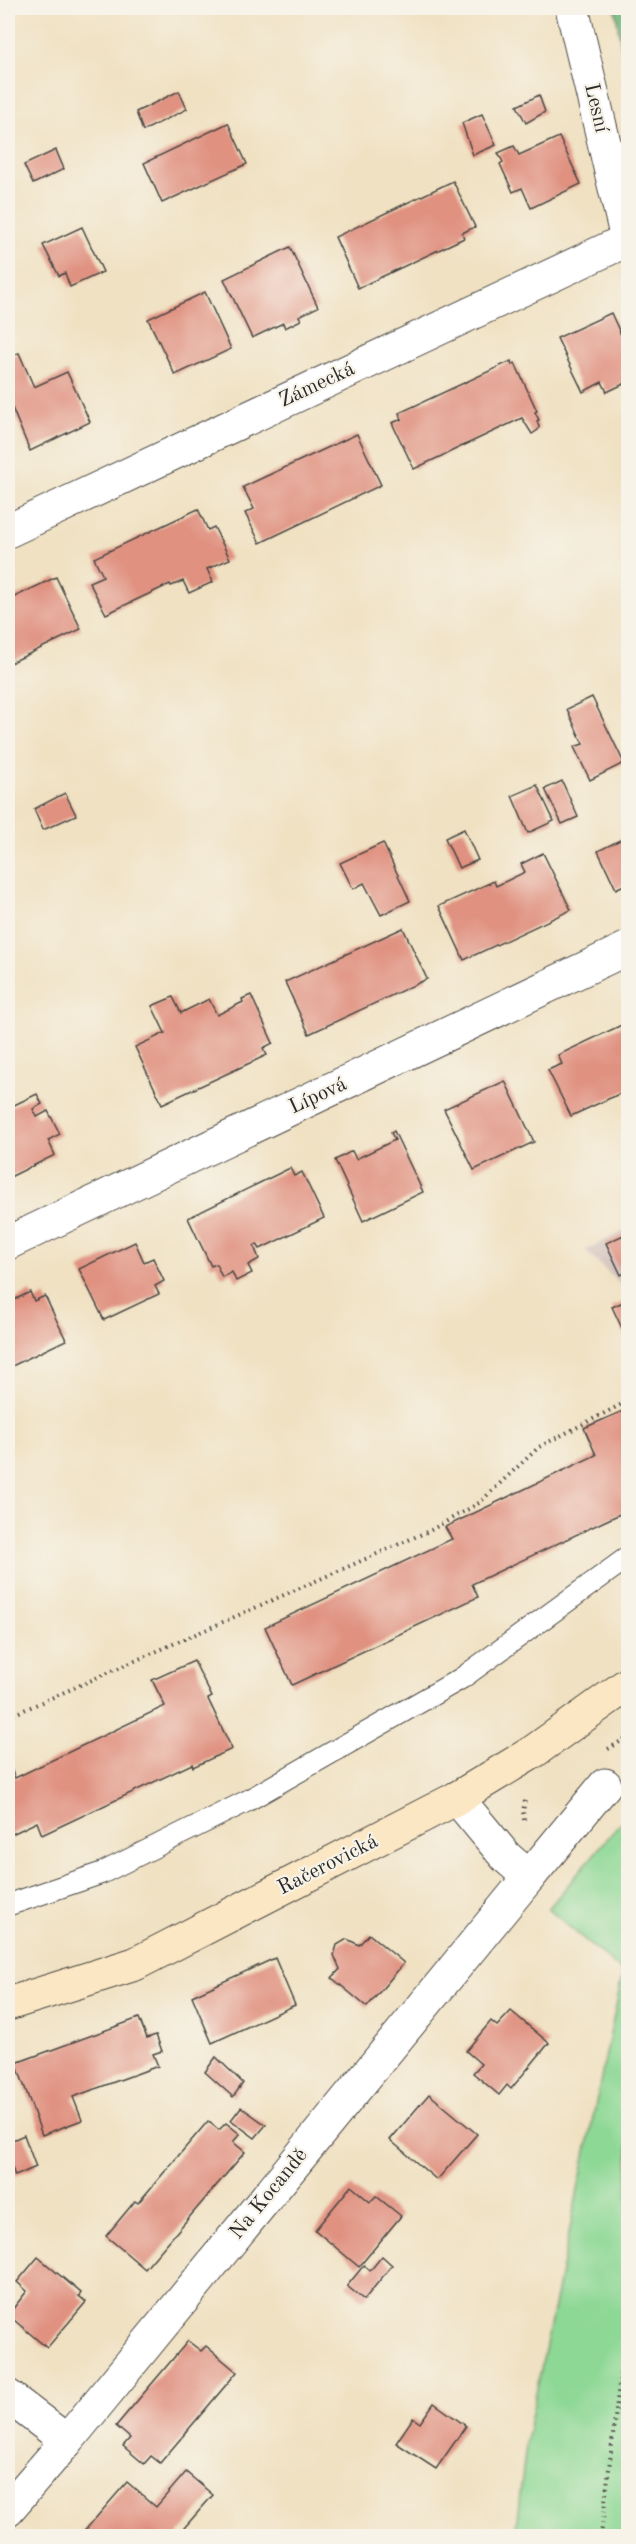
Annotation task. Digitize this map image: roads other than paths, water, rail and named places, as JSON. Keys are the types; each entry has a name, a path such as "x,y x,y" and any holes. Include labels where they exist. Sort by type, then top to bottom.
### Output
{"main road":[{"name":"Račerovická","path":"8,2004 135,1964 457,1798 533,1752 628,1684"}],"street":[{"name":"Lesní","path":"572,8 628,241"},
{"name":"Zámecká","path":"8,531 628,241"},
{"name":"Lípová","path":"8,1243 628,948"},
{"name":"Na Kocandě","path":"8,2509 67,2441 605,1785"},
{"path":"457,1798 506,1857 529,1877"},
{"path":"8,2396 67,2441"}],"lane":[{"path":"8,1905 102,1873 247,1801 462,1678 628,1557"}]}
